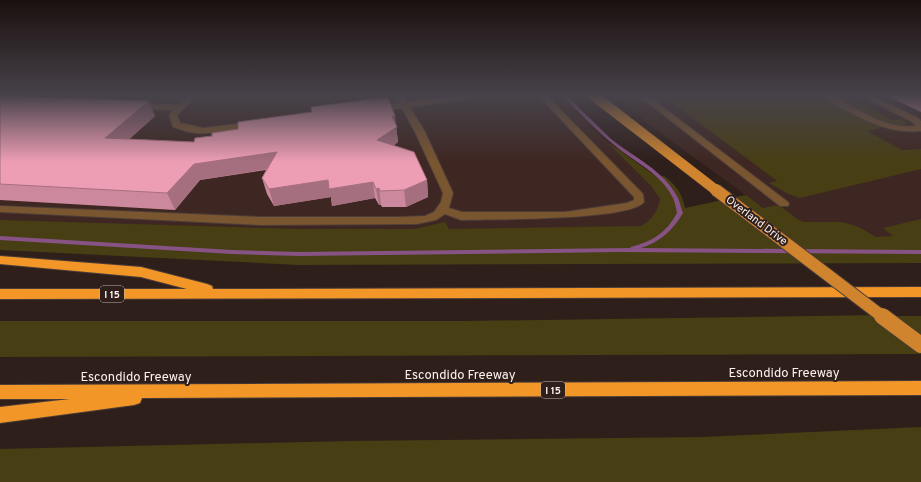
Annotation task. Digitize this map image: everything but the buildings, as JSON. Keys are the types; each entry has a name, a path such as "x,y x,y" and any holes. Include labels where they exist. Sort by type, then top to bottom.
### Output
{"highway":[{"path":"0,260 141,272 224,293"},
{"name":"I 15","path":"0,294 921,292"},
{"name":"Escondido Freeway","path":"0,392 921,388"},
{"path":"0,415 185,392"}],"main road":[{"name":"Overland Drive","path":"621,117 921,345"}],"lane":[{"path":"173,117 176,125 188,131 264,124"},
{"path":"0,209 260,221 421,220 436,216 444,210 448,193 420,132 411,117"},
{"path":"444,210 462,216 565,215 629,206 639,202 639,196 564,117"},
{"path":"671,117 784,204"},
{"path":"870,117 891,128 908,131 921,128 915,120 910,117"}],"shaded area":[{"path":"0,117 582,117 651,186 660,199 659,210 644,229 0,231"},
{"path":"640,117 921,117 921,244 805,238"},
{"path":"692,117 862,117 882,128 867,131 902,150 921,149 921,169 800,198 788,194 769,183 777,181"},
{"path":"873,117 888,117 893,120 902,119 907,123 901,125 881,121"},
{"path":"606,141 657,177 664,176 668,179 680,194 685,208 746,195 763,208 779,205 797,219 804,222 842,222 859,227 876,237 893,236 883,228 921,219 921,263 299,265 0,250 0,220 298,229 414,229 445,222 449,229 641,226 654,215 660,199 651,186"},
{"path":"885,315 921,342 921,354 0,357 0,321 466,321"},
{"path":"889,316 921,316 921,341"},
{"path":"921,427 921,482 0,482 0,449 348,441 704,437"}],"waterway":[{"path":"587,117 618,147 652,170 661,178 670,188 676,200 680,213 672,226 661,236 648,244 633,248"},
{"path":"0,238 232,252 300,254 620,250 921,252"}]}
